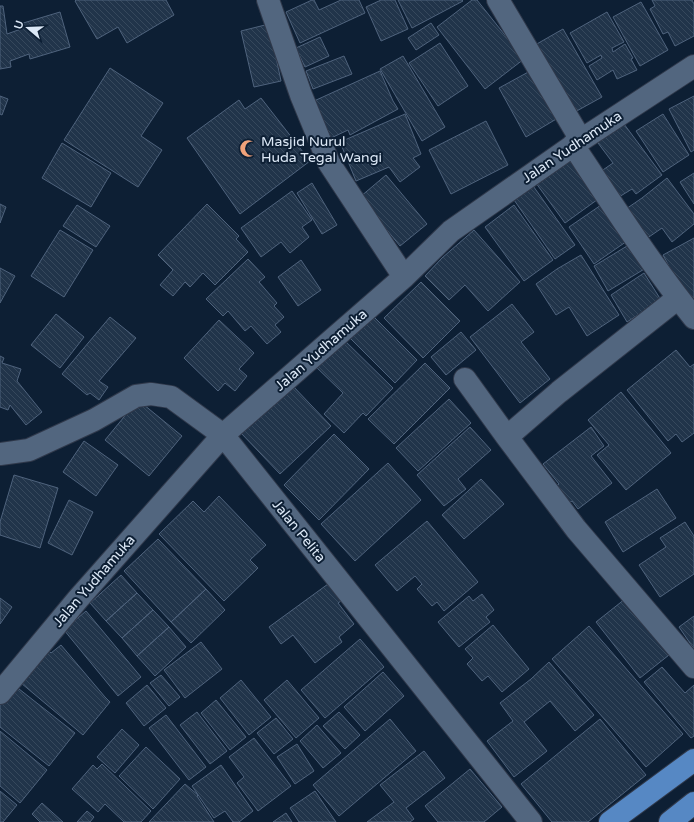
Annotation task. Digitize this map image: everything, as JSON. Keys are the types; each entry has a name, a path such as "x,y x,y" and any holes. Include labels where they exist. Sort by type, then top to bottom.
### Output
{"highway":[{"path":"610,822 694,760"},
{"path":"670,822 694,803"}],"street":[{"path":"268,0 301,95 329,163 404,277"},
{"path":"498,0 577,143 630,232 694,318"},
{"name":"Jalan Yudhamuka","path":"0,693 78,599 223,435 404,277 450,231 577,143 694,66"},
{"path":"507,437 559,392 678,298"},
{"path":"465,379 576,529 694,667"},
{"name":"Jalan Pelita","path":"0,454 30,450 94,420 136,396 151,394 171,397 223,435 531,822"}],"building":[{"path":"166,0 174,15 127,43 118,27 97,39 75,1"},
{"path":"314,0 319,10 341,0 359,0 365,13 300,43 286,12"},
{"path":"381,0 395,0 408,29 381,41 366,7"},
{"path":"398,0 462,0 463,1 412,28"},
{"path":"472,0 477,0 524,59 485,89 437,27"},
{"path":"652,0 692,0 694,4 694,36 675,46 668,32 663,34 650,9 655,6"},
{"path":"641,2 668,50 640,66 613,17"},
{"path":"0,6 3,6 7,34 21,29 20,24 60,12 70,47 30,59 29,54 10,61 11,67 0,69"},
{"path":"607,12 624,42 612,48 613,52 625,44 633,58 631,59 637,70 617,79 613,70 597,80 589,66 602,58 601,55 587,63 570,33"},
{"path":"431,23 439,35 416,50 408,38"},
{"path":"269,24 281,81 254,87 241,31"},
{"path":"563,29 602,97 573,113 535,45"},
{"path":"320,37 329,56 305,67 296,48"},
{"path":"440,43 468,86 438,106 409,63"},
{"path":"344,56 352,74 313,89 306,71"},
{"path":"403,56 445,127 422,141 380,69"},
{"path":"110,68 163,103 141,136 162,150 138,187 64,140"},
{"path":"532,70 558,118 526,137 499,88"},
{"path":"380,71 398,109 350,135 348,130 331,138 314,101"},
{"path":"0,96 8,99 2,115 0,114"},
{"path":"694,96 694,150 691,152 669,109"},
{"name":"Masjid Nurul Huda Tegal Wangi","path":"261,98 310,161 240,214 187,138 239,100 245,109"},
{"path":"405,114 421,154 413,158 420,167 400,182 389,167 356,181 340,142"},
{"path":"663,114 689,155 663,172 636,131"},
{"path":"621,120 662,175 636,194 632,189 614,200 597,174 613,163 595,139"},
{"path":"486,121 508,165 451,194 429,150"},
{"path":"62,143 111,173 91,207 42,178"},
{"path":"570,153 601,197 565,223 533,179"},
{"path":"694,173 694,204 680,182"},
{"path":"386,175 427,224 400,246 360,197"},
{"path":"667,178 694,214 694,224 672,242 662,228 643,241 623,211"},
{"path":"312,183 337,225 322,234 297,193"},
{"path":"531,183 575,245 555,259 512,197"},
{"path":"292,191 312,220 302,227 309,237 290,253 281,242 261,257 241,228"},
{"path":"604,203 630,239 594,264 569,227"},
{"path":"0,204 6,207 0,223"},
{"path":"207,204 239,236 236,239 248,252 215,285 203,273 190,287 185,282 173,296 160,285 173,270 158,255"},
{"path":"77,205 110,226 96,247 63,226"},
{"path":"514,205 553,260 524,281 485,227"},
{"path":"60,230 93,250 64,297 31,276"},
{"path":"474,230 520,282 488,311 465,285 449,300 425,276 442,258"},
{"path":"694,238 694,309 692,310 663,255"},
{"path":"632,243 646,268 608,291 594,266"},
{"path":"581,255 619,315 587,336 569,307 556,315 536,284 557,269"},
{"path":"248,259 265,277 259,282 277,303 274,306 284,317 275,325 281,332 267,344 251,326 245,331 228,311 223,316 206,299"},
{"path":"301,260 321,290 298,306 278,277"},
{"path":"0,268 15,276 0,303"},
{"path":"644,273 661,300 627,322 611,295"},
{"path":"421,282 460,321 423,358 384,318"},
{"path":"512,304 534,332 521,342 550,379 520,403 470,337"},
{"path":"368,311 417,360 395,383 346,334"},
{"path":"56,314 84,337 60,368 31,345"},
{"path":"110,317 136,338 99,381 108,387 99,400 90,393 87,395 62,374"},
{"path":"219,320 254,353 239,369 247,376 235,391 225,383 218,391 184,358"},
{"path":"461,332 476,350 446,375 431,357"},
{"path":"340,336 393,388 366,416 363,413 344,433 324,414 343,393 313,364"},
{"path":"676,350 690,367 694,364 694,433 682,442 676,434 668,441 627,390"},
{"path":"0,356 4,358 2,363 21,369 17,381 42,412 26,425 10,405 8,410 0,407"},
{"path":"425,363 450,388 394,444 368,419"},
{"path":"291,384 331,426 280,474 240,432"},
{"path":"621,392 671,453 626,490 597,455 609,445 588,420"},
{"path":"449,399 471,423 418,471 396,448"},
{"path":"138,400 182,436 149,476 105,440"},
{"path":"470,427 491,450 458,479 466,489 444,506 417,475"},
{"path":"591,427 604,446 591,456 612,483 578,509 572,501 563,507 552,489 559,484 543,464"},
{"path":"334,434 369,469 319,520 284,485"},
{"path":"84,441 118,465 96,496 63,472"},
{"path":"388,463 421,500 355,561 321,524"},
{"path":"14,475 58,488 40,548 0,535 0,522"},
{"path":"481,479 504,504 464,539 442,515"},
{"path":"657,489 676,518 623,552 605,522"},
{"path":"219,496 266,545 250,560 258,568 224,601 159,534 193,501 204,512"},
{"path":"69,500 93,512 72,555 48,543"},
{"path":"427,521 478,582 444,611 437,602 432,606 417,589 422,584 415,576 397,591 375,565"},
{"path":"685,522 694,536 694,574 660,597 639,565 666,547 660,538"},
{"path":"158,539 206,589 171,622 124,571"},
{"path":"121,575 137,593 106,621 90,603"},
{"path":"328,584 341,601 338,603 354,624 339,637 342,642 315,663 293,635 281,644 269,627"},
{"path":"206,589 225,610 191,643 171,622"},
{"path":"137,593 153,610 122,638 106,621"},
{"path":"482,594 494,610 486,617 490,622 459,647 438,622 469,596 473,601"},
{"path":"630,595 674,651 640,678 596,622"},
{"path":"0,598 12,607 0,624"},
{"path":"153,610 169,627 137,656 122,638"},
{"path":"86,611 141,677 118,696 64,630"},
{"path":"694,616 694,649 679,627"},
{"path":"493,625 529,669 502,692 488,676 482,681 467,664 473,658 465,649"},
{"path":"589,626 683,734 646,767 552,659"},
{"path":"169,627 186,647 155,676 137,656"},
{"path":"360,639 384,667 325,718 301,690"},
{"path":"201,642 222,669 185,698 164,670"},
{"path":"61,645 110,702 83,735 21,683 48,650 51,653"},
{"path":"549,662 594,715 575,731 550,701 524,722 547,751 514,777 487,741 513,721 500,703 531,679"},
{"path":"662,667 685,693 694,685 694,736 691,738 644,682"},
{"path":"383,672 404,696 365,731 344,707"},
{"path":"161,675 180,697 169,706 150,683"},
{"path":"241,680 271,717 249,735 220,698"},
{"path":"287,680 319,718 296,738 264,700"},
{"path":"14,685 75,733 49,766 0,727 0,703"},
{"path":"147,685 166,708 144,726 126,703"},
{"path":"216,700 246,737 230,750 201,713"},
{"path":"197,712 227,751 210,764 180,725"},
{"path":"339,712 360,735 345,749 323,726"},
{"path":"166,715 206,767 189,780 149,728"},
{"path":"276,718 293,739 274,754 257,733"},
{"path":"390,719 416,751 339,816 313,785"},
{"path":"600,719 646,775 588,822 552,822 521,784"},
{"path":"317,725 341,753 323,768 300,741"},
{"path":"122,729 139,745 115,773 97,757"},
{"path":"0,731 47,770 20,803 0,786"},
{"path":"254,738 291,786 258,811 237,783 244,777 229,757"},
{"path":"297,744 314,771 295,784 277,757"},
{"path":"146,747 180,779 153,809 119,776"},
{"path":"424,751 445,778 406,808 414,819 410,822 367,822 394,802 380,785"},
{"path":"102,764 151,811 141,822 124,822 105,804 98,812 72,789 93,765 97,769"},
{"path":"221,765 253,811 239,822 233,822 225,811 214,818 192,786"},
{"path":"470,769 502,807 484,822 438,822 425,806"},
{"path":"185,784 198,795 197,796 214,822 149,822"},
{"path":"0,791 17,805 3,822 0,822"},
{"path":"315,791 336,822 299,822 290,808"},
{"path":"42,803 63,822 40,822 32,814"},
{"path":"87,811 94,817 90,822 77,822"},
{"path":"286,813 292,822 273,822"}],"place":[{"name":"Masjid Nurul Huda Tegal Wangi","path":"248,149"}]}
